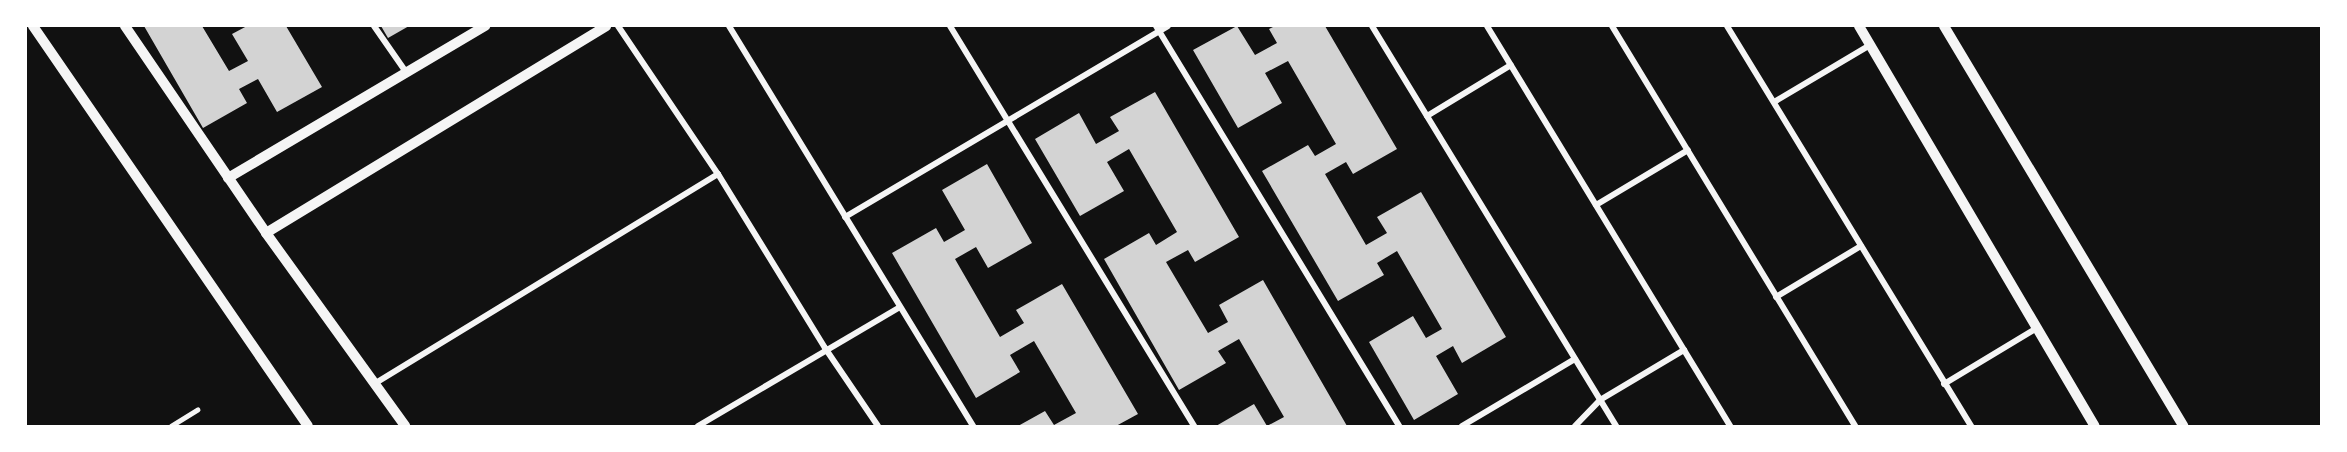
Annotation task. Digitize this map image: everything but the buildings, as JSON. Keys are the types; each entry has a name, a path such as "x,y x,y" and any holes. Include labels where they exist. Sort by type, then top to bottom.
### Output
{"street":[{"path":"33,26 308,426"},
{"path":"125,26 266,233 405,426"},
{"path":"374,26 406,72"},
{"path":"228,178 485,26"},
{"path":"266,233 606,26"},
{"path":"618,26 718,174 825,348 878,426"},
{"path":"729,26 973,426"},
{"path":"950,26 1194,426"},
{"path":"845,218 1008,121 1157,28 1168,26"},
{"path":"1372,26 1616,426"},
{"path":"1487,26 1730,426"},
{"path":"1612,26 1856,426"},
{"path":"1727,26 1971,426"},
{"path":"1859,26 2095,426"},
{"path":"1944,26 2183,426"},
{"path":"1157,28 1399,426"},
{"path":"1774,102 1870,45"},
{"path":"1427,116 1511,65"},
{"path":"1596,205 1688,150"},
{"path":"374,384 718,174"},
{"path":"1776,297 1861,246"},
{"path":"698,426 825,348 900,307"},
{"path":"1944,384 2037,328"},
{"path":"1575,426 1600,400 1684,350"},
{"path":"1462,426 1575,359"}],"lane":[{"path":"171,426 197,410"}]}
